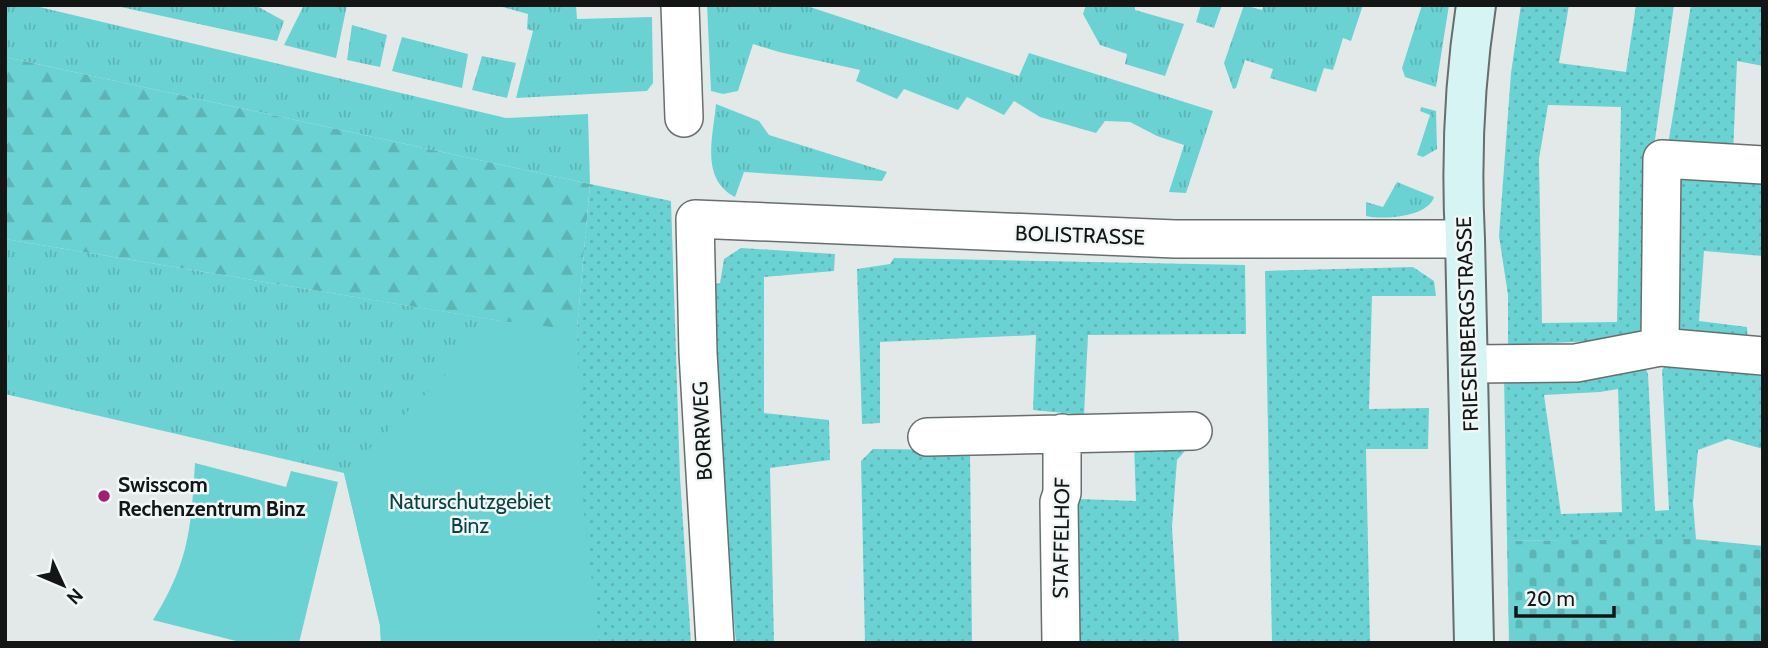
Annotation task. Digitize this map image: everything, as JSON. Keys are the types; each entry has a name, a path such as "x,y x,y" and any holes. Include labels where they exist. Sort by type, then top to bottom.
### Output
{"street":[{"path":"680,5 684,118"},
{"name":"FRIESENBERGSTRASSE","path":"1474,643 1462,132 1476,5"},
{"path":"1660,348 1662,159 1763,165"},
{"name":"BOLISTRASSE","path":"695,219 1175,239 1465,239"},
{"name":"BORRWEG","path":"695,219 698,353 715,643"},
{"path":"1468,364 1576,363 1660,348 1763,356"},
{"path":"928,437 1193,431"},
{"name":"STAFFELHOF","path":"1061,643 1059,502 1062,493 1062,433"}],"green space":[{"path":"5,5 31,5 506,118 588,114 590,184 5,57"},
{"path":"255,5 284,21 277,41 121,7"},
{"path":"304,5 347,5 336,58 284,45"},
{"path":"495,5 576,5 577,19 652,17 653,83 647,91 516,98 533,31 527,29 528,14"},
{"path":"707,5 804,5 1019,76 1029,53 1213,111 1186,193 1169,192 1184,145 1157,136 1130,122 1105,121 1096,133 1040,117 1014,101 1004,115 967,97 958,110 904,89 897,99 856,81 860,70 753,44 738,91 723,94 711,91"},
{"path":"1086,5 1135,5 1135,10 1184,24 1165,76 1125,64 1127,54 1100,45 1083,14"},
{"path":"1201,5 1222,5 1214,28 1196,22"},
{"path":"1244,5 1262,10 1264,5 1363,5 1351,41 1343,38 1333,70 1324,68 1316,92 1270,78 1273,69 1245,60 1236,88 1233,89 1224,63"},
{"path":"1422,5 1449,5 1436,87 1405,77 1402,68"},
{"path":"1521,5 1569,5 1559,63 1626,72 1636,5 1674,5 1651,168 1648,326 1638,339 1508,345 1508,295 1499,236 1511,73","holes":["1548,105 1621,107 1617,322 1542,323 1539,159"]},
{"path":"1691,5 1763,5 1763,66 1737,61 1733,154 1668,145"},
{"path":"352,25 387,35 380,67 347,60"},
{"path":"402,37 468,54 462,88 392,71"},
{"path":"482,56 516,63 507,98 472,90"},
{"path":"5,57 590,184 577,330 599,643 554,643 500,321 5,239"},
{"path":"716,104 759,121 769,135 887,172 882,181 744,172 735,197 724,189 713,168 711,143"},
{"path":"1421,107 1436,111 1437,149 1423,157 1417,155 1430,115 1420,111"},
{"path":"1677,178 1763,178 1763,256 1704,251 1699,321 1747,327 1748,345 1679,337 1668,192"},
{"path":"1397,182 1434,197 1430,204 1415,213 1383,218 1366,216 1366,202 1383,207"},
{"path":"590,184 671,201 680,477 691,643 599,643 584,513 577,330"},
{"path":"5,239 501,321 381,643 380,625 344,473 5,394"},
{"path":"741,248 835,254 834,271 764,277 764,413 829,420 830,460 770,468 774,643 736,643 721,477 712,285 720,283 724,259"},
{"path":"894,258 1245,265 1246,334 1088,335 1084,415 1033,410 1036,335 880,342 880,423 862,424 857,269 890,264"},
{"path":"1413,267 1434,281 1436,296 1372,296 1369,409 1429,408 1428,449 1366,449 1370,643 1272,643 1265,271"},
{"name":"Naturschutzgebiet Binz","path":"501,321 577,330 584,513 599,643 381,643 380,625 344,473"},
{"path":"1670,359 1708,359 1718,371 1763,376 1763,449 1728,439 1698,450 1693,503 1696,539 1507,541 1504,375 1644,364 1648,374 1655,511 1669,510 1662,370","holes":["1618,389 1622,512 1561,514 1544,395"]},
{"path":"1134,444 1191,444 1177,460 1172,527 1179,643 1075,643 1073,507 1079,499 1136,501"},
{"path":"873,449 970,450 972,643 865,643 861,461"},
{"path":"195,463 286,487 291,471 338,482 299,643 244,643 153,620 174,580 186,544"},
{"path":"1684,538 1763,546 1763,643 1509,643 1507,541"}],"place":[{"name":"Swisscom Rechenzentrum Binz","path":"104,496"}]}
